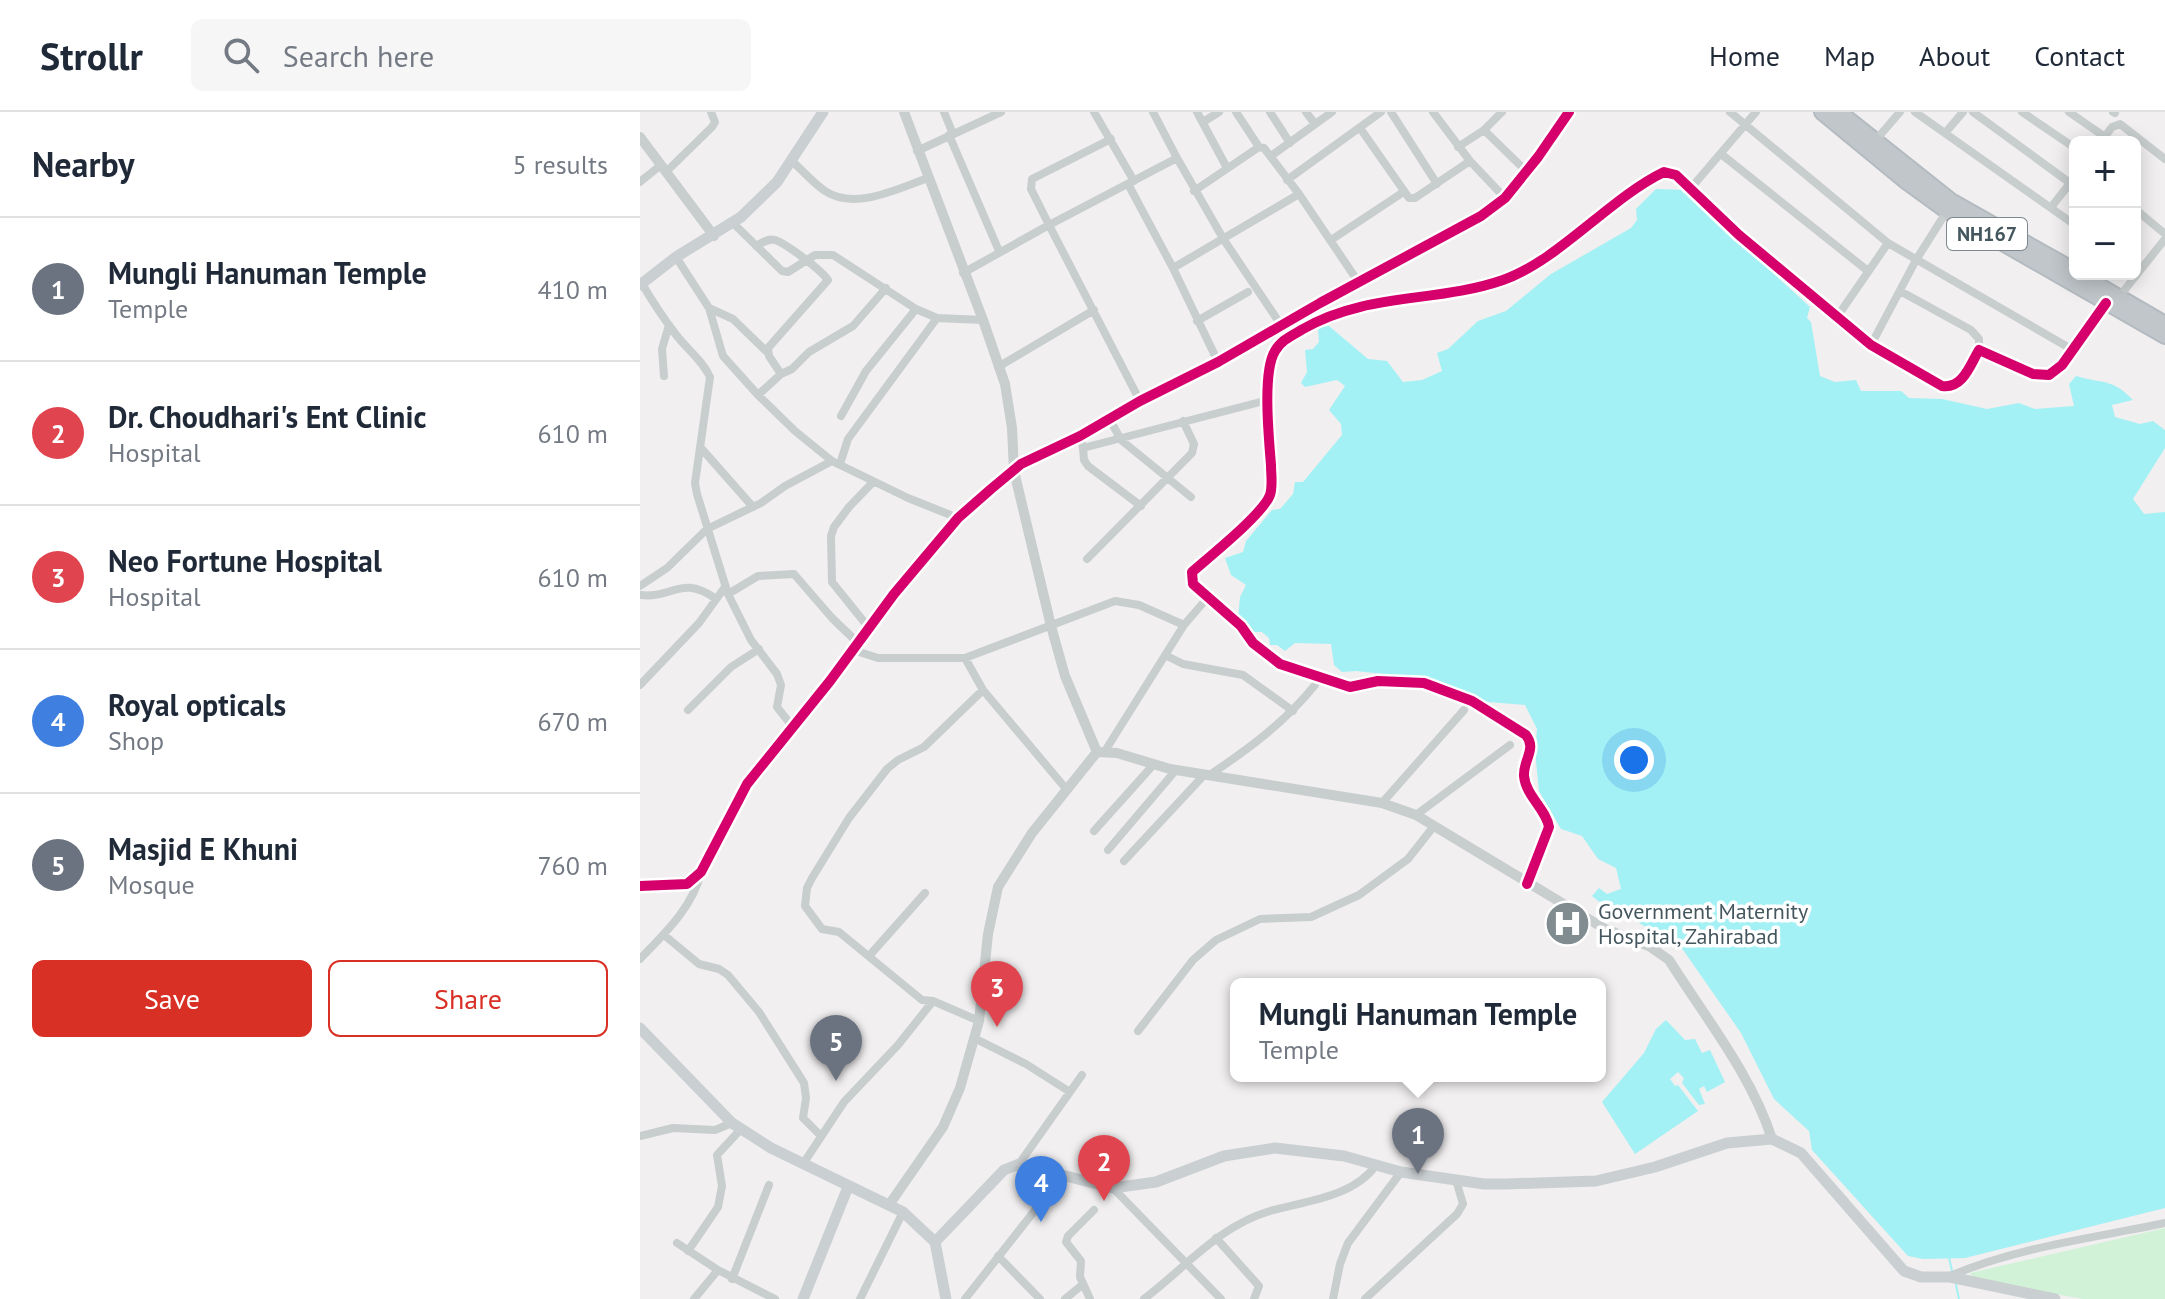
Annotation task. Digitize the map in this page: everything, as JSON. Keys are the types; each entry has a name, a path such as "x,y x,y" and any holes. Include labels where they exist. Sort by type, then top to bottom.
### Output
{"highway":[{"name":"NH167","path":"1822,112 1947,211 2112,300 2165,324"},
{"name":"NH167","path":"1839,112 1951,201 2069,268"},
{"name":"NH167","path":"2086,280 2165,336"}],"main road":[{"path":"641,283 676,257 733,223 777,182 823,112"},
{"path":"640,1028 736,1126 803,1164 903,1212 935,1242 946,1299"},
{"path":"935,1242 1004,1170 1019,1164 1113,1188 1156,1182 1224,1156 1275,1148 1344,1156 1401,1172 1484,1184 1596,1181 1655,1167 1727,1143 1772,1139 1801,1153 1904,1271 1921,1277 1947,1277 2007,1294 2055,1299"},
{"path":"803,1299 848,1187"}],"street":[{"path":"640,182 663,168 712,127 715,122 711,112"},
{"path":"904,112 1005,384 1012,428 1014,471 1051,626 1083,724 1101,752 1176,770 1382,803 1416,815 1605,929 1649,946 1669,960 1748,1084 1764,1114 1772,1139"},
{"path":"944,112 999,251"},
{"path":"917,151 1001,112"},
{"path":"1094,112 1111,139 1218,362"},
{"path":"1153,112 1194,191 1281,325"},
{"path":"1197,112 1227,168"},
{"path":"1203,122 1219,112"},
{"path":"1236,112 1259,147 1267,150 1299,194 1359,283"},
{"path":"1270,112 1290,143"},
{"path":"1306,112 1315,124"},
{"path":"1271,156 1332,112"},
{"path":"1287,180 1381,112"},
{"path":"1391,112 1437,184"},
{"path":"1458,147 1484,130 1502,112"},
{"path":"640,959 664,935 693,894 701,872 747,784 958,518 1021,464 1218,362 1481,216 1505,198 1527,172 1569,112"},
{"path":"1730,112 1888,243 2073,350"},
{"path":"1691,188 1756,112"},
{"path":"1875,141 1900,112"},
{"path":"1915,112 2069,220"},
{"path":"1946,132 1963,112"},
{"path":"1973,112 2069,178"},
{"path":"2022,112 2069,144"},
{"path":"2069,112 2098,136"},
{"path":"1436,113 1458,147 1505,198"},
{"path":"2106,136 2112,127 2120,124 2135,136"},
{"path":"1360,128 1402,193 1409,198 1415,198 1470,161"},
{"path":"1484,130 1527,172"},
{"path":"640,137 714,236"},
{"path":"1111,139 1032,179 1031,189 1140,401"},
{"path":"2141,140 2165,159"},
{"path":"1194,191 1259,147"},
{"path":"1721,154 1868,271"},
{"path":"963,273 1177,158"},
{"path":"792,161 824,190 848,198 885,193 928,178"},
{"path":"1527,884 1549,827 1525,781 1524,767 1531,749 1531,741 1526,735 1472,701 1424,683 1378,681 1350,687 1280,664 1253,643 1241,626 1193,584 1192,572 1262,507 1270,493 1268,400 1271,358 1276,349 1308,326 1371,303 1505,280 1539,260 1664,172 1676,175 1739,235 1871,345 1933,381 1951,387 1959,383 1979,350 1979,339 1971,330 1900,291"},
{"path":"2052,206 2069,184"},
{"path":"1331,240 1402,193"},
{"path":"1173,268 1299,194"},
{"path":"1871,345 1916,260 1947,211"},
{"path":"2141,214 2165,236 2141,267"},
{"path":"733,223 782,271 788,272 822,253 833,255 916,309 937,318 983,320"},
{"path":"756,246 767,240 776,241 825,276 826,284 767,352"},
{"path":"1837,317 1888,243"},
{"path":"676,257 709,308 723,356 795,431 836,463 958,518"},
{"path":"1979,350 2041,375 2056,371 2130,280"},
{"path":"641,283 710,377 695,483 726,590 751,640 777,674 781,685 777,707 792,726"},
{"path":"758,395 809,352 853,326 886,288"},
{"path":"1197,321 1248,292"},
{"path":"709,308 733,319 767,352 781,374"},
{"path":"841,416 866,371 916,309"},
{"path":"998,367 1094,310"},
{"path":"640,586 667,568 707,529 753,507 785,486 836,463 848,439 937,318"},
{"path":"664,376 662,349 669,325"},
{"path":"706,369 723,356"},
{"path":"1083,448 1268,400"},
{"path":"1109,418 1121,440 1191,497"},
{"path":"1087,559 1168,479 1194,448 1183,421"},
{"path":"1080,436 1088,466 1141,506"},
{"path":"701,448 753,507"},
{"path":"869,628 832,582 831,536 841,517 873,482"},
{"path":"641,681 699,623 726,590 758,576 794,574 856,646 878,658 965,658 1115,601 1128,601 1184,625"},
{"path":"640,595 693,587 716,599"},
{"path":"889,1205 943,1127 960,1088 979,1021 988,934 998,887 1032,833 1101,752 1184,625 1209,596"},
{"path":"688,710 731,667 759,649"},
{"path":"1165,655 1183,664 1243,675 1293,711"},
{"path":"965,658 983,690 1067,790"},
{"path":"1124,861 1208,774 1252,748 1293,711 1315,685"},
{"path":"979,1021 933,1001 922,1000 839,932 822,929 805,906 807,888 849,818 887,769 924,747 983,690"},
{"path":"1382,803 1464,710"},
{"path":"1416,815 1510,745"},
{"path":"1094,831 1154,764"},
{"path":"1108,850 1176,770"},
{"path":"1138,1031 1193,960 1216,940 1260,919 1311,917 1359,895 1408,859 1434,826"},
{"path":"642,882 687,884 701,872"},
{"path":"869,956 925,893"},
{"path":"664,935 699,964 719,969 728,975 759,1012 804,1083 806,1098 803,1118 821,1136"},
{"path":"803,1164 844,1102 898,1045 933,1001"},
{"path":"974,1038 1026,1064 1070,1092"},
{"path":"1019,1164 1082,1075"},
{"path":"640,1136 673,1128 715,1130 736,1126"},
{"path":"688,1251 718,1207 722,1186 717,1155 736,1126"},
{"path":"1144,1299 1233,1226 1268,1212 1345,1190 1376,1165"},
{"path":"1333,1299 1348,1243 1401,1172"},
{"path":"969,1297 1062,1176"},
{"path":"1365,1299 1457,1214 1463,1204 1456,1180"},
{"path":"732,1279 769,1185"},
{"path":"1113,1188 1221,1299"},
{"path":"1090,1299 1082,1285 1081,1261 1066,1242 1068,1236 1094,1210"},
{"path":"860,1299 903,1212"},
{"path":"1947,1277 1988,1262 2165,1223"},
{"path":"1216,1238 1259,1286 1254,1299"},
{"path":"677,1243 732,1279 775,1299"},
{"path":"998,1256 1040,1299"},
{"path":"709,1299 697,1296 718,1270"},
{"path":"1065,1299 1082,1285"}],"green space":[{"path":"2165,1228 2165,1299 2083,1299 1974,1279 1970,1273"}],"water":[{"path":"1656,189 1686,190 1810,307 1807,318 1811,322 1820,376 1835,382 1856,380 1861,391 1901,391 1909,398 1942,399 1987,409 2019,403 2035,409 2074,406 2069,384 2076,376 2113,385 2133,400 2112,405 2115,417 2140,424 2153,421 2165,430 2165,448 2133,499 2144,514 2165,512 2165,1208 1965,1258 1923,1259 1908,1256 1812,1150 1809,1131 1774,1099 1741,1033 1681,947 1620,912 1612,912 1592,896 1599,888 1607,894 1621,889 1616,868 1598,859 1582,836 1561,829 1539,791 1535,751 1537,729 1525,705 1488,702 1445,689 1430,679 1342,672 1334,665 1331,644 1295,643 1285,651 1277,645 1270,645 1269,638 1262,632 1254,632 1238,619 1240,597 1246,585 1231,575 1225,558 1243,552 1246,541 1272,510 1280,509 1293,494 1295,482 1303,482 1342,435 1341,424 1329,410 1345,386 1337,380 1305,387 1301,383 1307,372 1305,350 1313,349 1319,342 1318,327 1329,326 1368,359 1387,361 1403,382 1422,380 1442,371 1437,353 1448,349 1478,321 1506,311 1551,274 1631,228 1637,220 1636,209"},
{"path":"1666,1020 1685,1040 1695,1039 1702,1053 1710,1050 1725,1082 1707,1092 1704,1086 1699,1089 1705,1104 1699,1105 1682,1083 1684,1078 1678,1072 1670,1079 1698,1111 1635,1154 1602,1102 1644,1053 1656,1029"}],"waterway":[{"path":"1949,1257 1952,1271"},
{"path":"1956,1285 1959,1299"}],"cycle path":[{"path":"640,886 687,884 701,872 747,784 830,681 894,594 958,518 1021,464 1218,362 1481,216 1505,198 1569,112"},
{"path":"1527,884 1549,827 1524,776 1530,750 1526,735 1472,701 1424,683 1378,681 1350,687 1280,664 1253,643 1241,626 1193,584 1192,572 1247,524 1270,495 1272,480 1267,389 1271,361 1280,344 1327,317 1352,309 1503,280 1544,259 1624,197 1664,172 1676,175 1739,235 1871,345 1942,386 1961,380 1979,350 2033,374 2049,375 2062,365 2106,303"}],"place":[{"name":"Government Maternity Hospital, Zahirabad","path":"1567,924"},
{"name":"Neo Fortune Hospital","path":"997,1027"},
{"name":"Masjid E Khuni","path":"836,1081"},
{"name":"Mungli Hanuman Temple","path":"1418,1174"},
{"name":"Dr. Choudhari's Ent Clinic","path":"1104,1201"},
{"name":"Royal opticals","path":"1041,1222"}]}
